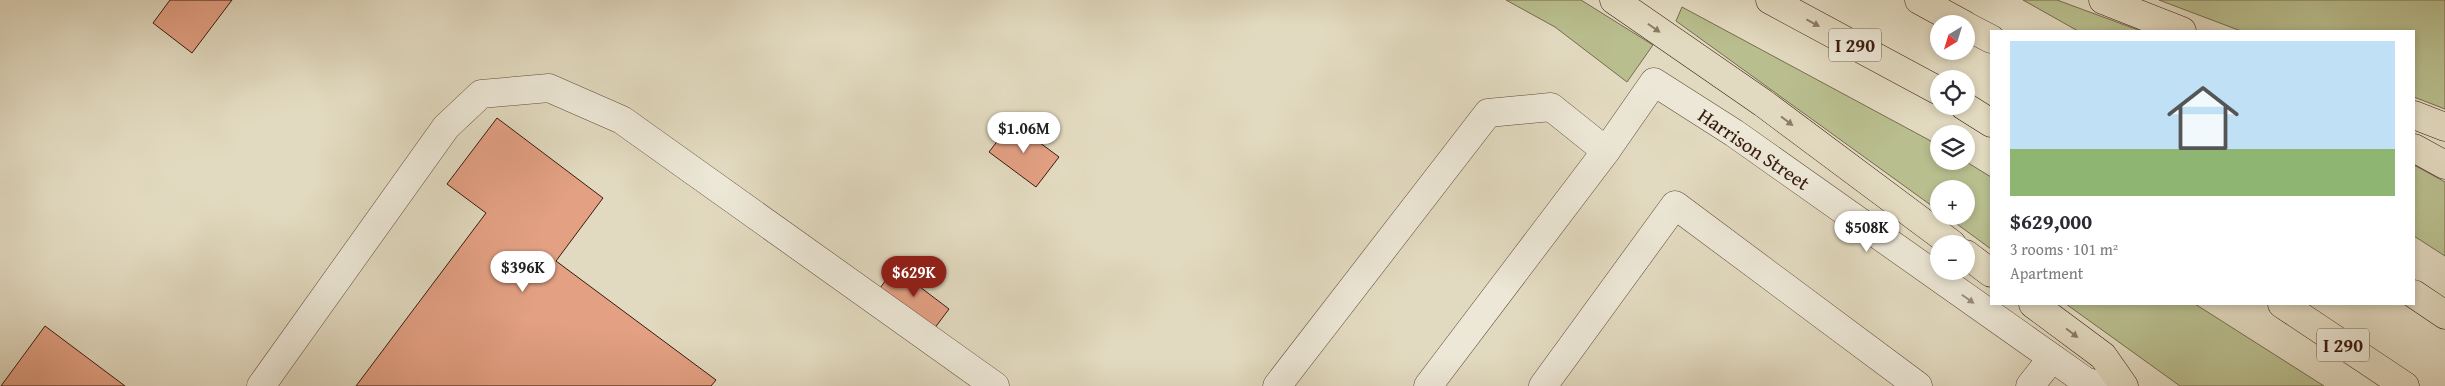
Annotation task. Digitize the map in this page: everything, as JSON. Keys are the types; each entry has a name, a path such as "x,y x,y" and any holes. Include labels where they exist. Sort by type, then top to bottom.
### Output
{"highway":[{"path":"1614,0 1763,103 1940,235"},
{"name":"I 290","path":"1770,0 1930,86"},
{"path":"1919,0 1947,15"},
{"path":"2103,0 2179,30"},
{"path":"1975,30 1990,38"},
{"path":"1975,113 1990,122"},
{"path":"2415,115 2445,127"},
{"path":"2415,149 2445,165"},
{"path":"1975,261 1990,272"},
{"path":"2415,295 2445,315"},
{"path":"2034,305 2103,356 2124,386"},
{"name":"I 290","path":"2284,305 2405,386"}],"street":[{"name":"Harrison Street","path":"1606,151 1654,82 1734,134 2085,381 2099,386"},
{"path":"261,386 446,127 481,94 549,88 622,120 995,386"},
{"path":"1277,386 1488,113 1551,107 1606,151 1428,386"},
{"path":"1543,386 1675,205 1918,386"},
{"path":"2030,386 2052,358"}],"green space":[{"path":"1506,0 1581,0 1653,45 1627,82 1555,27"},
{"path":"2023,0 2057,0 2138,30 2076,30"},
{"path":"2159,0 2445,0 2445,109 2415,97 2415,30 2238,30"},
{"path":"1682,7 1930,141 1930,170 1975,170 1975,167 1990,176 1990,248 1975,237 1975,235 1972,235 1958,225 1975,225 1975,180 1930,180 1930,204 1676,21"},
{"path":"2415,166 2445,182 2445,256 2415,237"},
{"path":"2067,305 2197,305 2324,386 2180,386"}],"building":[{"path":"170,0 232,0 192,53 153,23"},
{"path":"497,118 603,198 556,261 716,380 711,386 356,386 486,213 447,184"},
{"path":"1012,122 1059,157 1036,187 989,152"},
{"path":"895,268 949,309 934,329 880,288"},
{"path":"45,326 125,386 1,386"}]}
